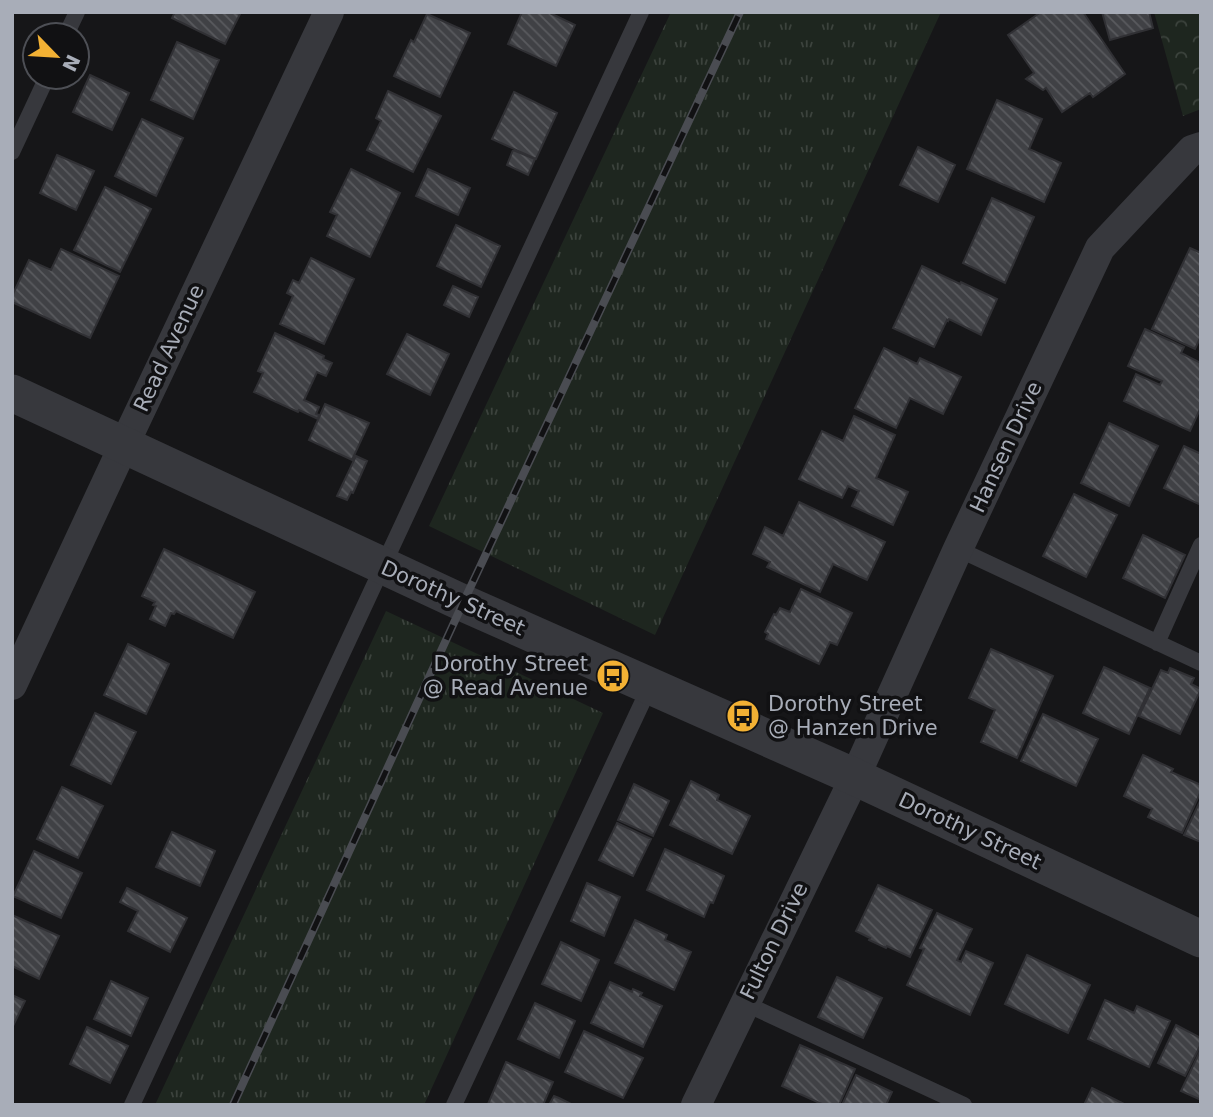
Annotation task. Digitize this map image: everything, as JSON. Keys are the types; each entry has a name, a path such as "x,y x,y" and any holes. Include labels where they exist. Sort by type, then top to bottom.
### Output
{"street":[{"name":"Read Avenue","path":"12,685 329,12"},
{"name":"Hansen Drive","path":"855,777 958,548 1100,247 1192,150 1201,147"},
{"name":"Dorothy Street","path":"12,393 383,566 855,777 1201,939"},
{"name":"Fulton Drive","path":"696,1105 855,777"}],"lane":[{"path":"132,1105 641,12"},
{"path":"12,152 17,129 39,91"},
{"path":"1157,643 1201,545"},
{"path":"958,548 1201,663"},
{"path":"454,1105 650,686"},
{"path":"744,1003 964,1105"}],"green space":[{"path":"671,12 941,12 655,635 429,526"},
{"path":"1154,12 1201,12 1201,109 1183,116"},
{"path":"386,611 603,713 424,1105 155,1105"}],"building":[{"path":"175,12 241,12 225,44 172,18"},
{"path":"522,12 548,12 575,25 556,66 508,44"},
{"path":"1041,12 1083,12 1125,74 1093,97 1090,93 1062,112 1046,88 1043,90 1026,79 1034,73 1008,35"},
{"path":"1102,12 1149,12 1153,28 1110,40"},
{"path":"427,14 470,33 440,97 394,76"},
{"path":"177,42 219,60 193,119 151,100"},
{"path":"91,75 129,93 112,130 73,112 83,91 91,91"},
{"path":"388,91 441,116 413,172 367,150 381,121 376,118"},
{"path":"514,92 557,113 536,159 492,139"},
{"path":"997,100 1042,119 1029,149 1061,163 1044,202 967,169"},
{"path":"142,119 183,138 156,196 115,176"},
{"path":"918,147 955,165 938,202 900,185"},
{"path":"513,150 535,159 528,175 507,165"},
{"path":"57,155 94,171 76,210 40,193"},
{"path":"351,169 400,193 370,257 327,236 337,215 330,212"},
{"path":"428,169 470,188 458,215 416,196"},
{"path":"105,187 151,209 120,272 74,250"},
{"path":"992,198 1034,217 1005,283 963,263"},
{"path":"456,225 500,246 481,287 437,266"},
{"path":"1190,248 1201,253 1201,336 1195,349 1152,329"},
{"path":"61,249 119,276 90,338 12,302 12,296 29,260 51,270"},
{"path":"311,258 354,279 324,344 280,324 293,296 287,293 293,280 299,283"},
{"path":"922,266 997,299 981,335 949,319 934,347 893,328"},
{"path":"453,286 478,297 469,317 444,305"},
{"path":"1145,329 1184,347 1181,353 1201,363 1201,407 1190,431 1124,401 1136,374 1160,385 1162,381 1128,366"},
{"path":"275,333 324,356 323,359 332,363 326,376 317,372 304,400 319,407 316,414 319,415 318,419 254,392 263,373 258,371"},
{"path":"407,334 449,354 430,395 387,374"},
{"path":"884,348 917,364 920,358 961,377 943,414 910,398 896,428 855,408"},
{"path":"325,404 369,423 352,460 309,440"},
{"path":"854,416 895,435 876,478 908,492 893,525 852,506 859,491 848,486 842,498 799,479 822,431 843,441"},
{"path":"1109,423 1158,446 1129,506 1081,483"},
{"path":"1184,446 1201,454 1201,505 1164,488"},
{"path":"356,456 367,461 353,493 351,492 347,500 337,496"},
{"path":"1074,494 1117,515 1086,577 1043,556"},
{"path":"799,502 885,542 867,580 833,564 820,592 767,567 770,562 753,554 765,527 783,536"},
{"path":"1143,535 1185,555 1165,598 1123,578"},
{"path":"164,549 255,592 233,638 176,611 171,613 165,626 150,619 155,602 142,596"},
{"path":"801,589 852,613 837,645 830,642 819,664 766,639 768,634 765,632 774,614 776,615 780,608 790,612"},
{"path":"128,644 169,664 146,714 104,695"},
{"path":"991,649 1053,676 1017,758 981,742 995,710 969,698"},
{"path":"1104,667 1150,688 1129,734 1083,713"},
{"path":"1170,668 1194,678 1191,684 1201,689 1180,734 1139,716 1161,670 1168,673"},
{"path":"95,713 136,732 111,784 71,765"},
{"path":"1043,714 1098,739 1076,786 1021,761"},
{"path":"1143,755 1173,769 1171,772 1201,785 1201,791 1182,833 1148,817 1152,809 1124,796"},
{"path":"691,781 719,795 717,800 750,816 732,854 670,825"},
{"path":"634,784 669,801 653,836 618,820"},
{"path":"62,787 103,806 78,858 37,839"},
{"path":"1201,799 1201,842 1184,835"},
{"path":"617,823 651,839 633,876 599,860"},
{"path":"172,832 215,851 200,886 156,867"},
{"path":"665,849 724,876 704,917 647,890"},
{"path":"34,851 82,873 61,918 13,896"},
{"path":"587,883 620,897 604,936 571,921"},
{"path":"878,885 932,910 910,957 869,940 870,938 856,931"},
{"path":"127,888 187,918 170,952 128,931 138,911 120,902"},
{"path":"937,913 972,929 957,960 961,962 966,951 993,963 970,1015 907,985 924,949 920,948"},
{"path":"12,915 59,936 39,979 12,966"},
{"path":"635,920 667,935 665,940 691,952 674,990 615,963"},
{"path":"561,942 599,960 581,1001 542,984"},
{"path":"1027,955 1090,985 1068,1033 1005,1004"},
{"path":"837,977 882,998 863,1038 818,1017"},
{"path":"111,981 148,998 131,1036 94,1019"},
{"path":"610,982 632,992 633,989 642,993 640,996 662,1006 643,1047 591,1023"},
{"path":"12,995 25,1001 12,1028"},
{"path":"1105,1000 1134,1013 1137,1006 1170,1021 1149,1067 1088,1039"},
{"path":"535,1003 575,1021 559,1058 518,1039"},
{"path":"1176,1025 1201,1038 1201,1044 1185,1076 1158,1063"},
{"path":"87,1027 128,1046 110,1083 70,1064"},
{"path":"584,1031 643,1058 623,1098 565,1072"},
{"path":"800,1045 855,1069 839,1105 824,1105 782,1086"},
{"path":"1201,1049 1201,1100 1181,1091"},
{"path":"506,1062 553,1082 543,1105 488,1104"},
{"path":"856,1075 892,1092 886,1105 842,1105"},
{"path":"1092,1088 1126,1105 1084,1105"},
{"path":"554,1096 559,1098 573,1105 549,1105"}],"railway":[{"path":"233,1105 463,603 740,12"}],"place":[{"name":"Dorothy Street @ Read Avenue","path":"613,676"},
{"name":"Dorothy Street @ Hanzen Drive","path":"743,716"}]}
